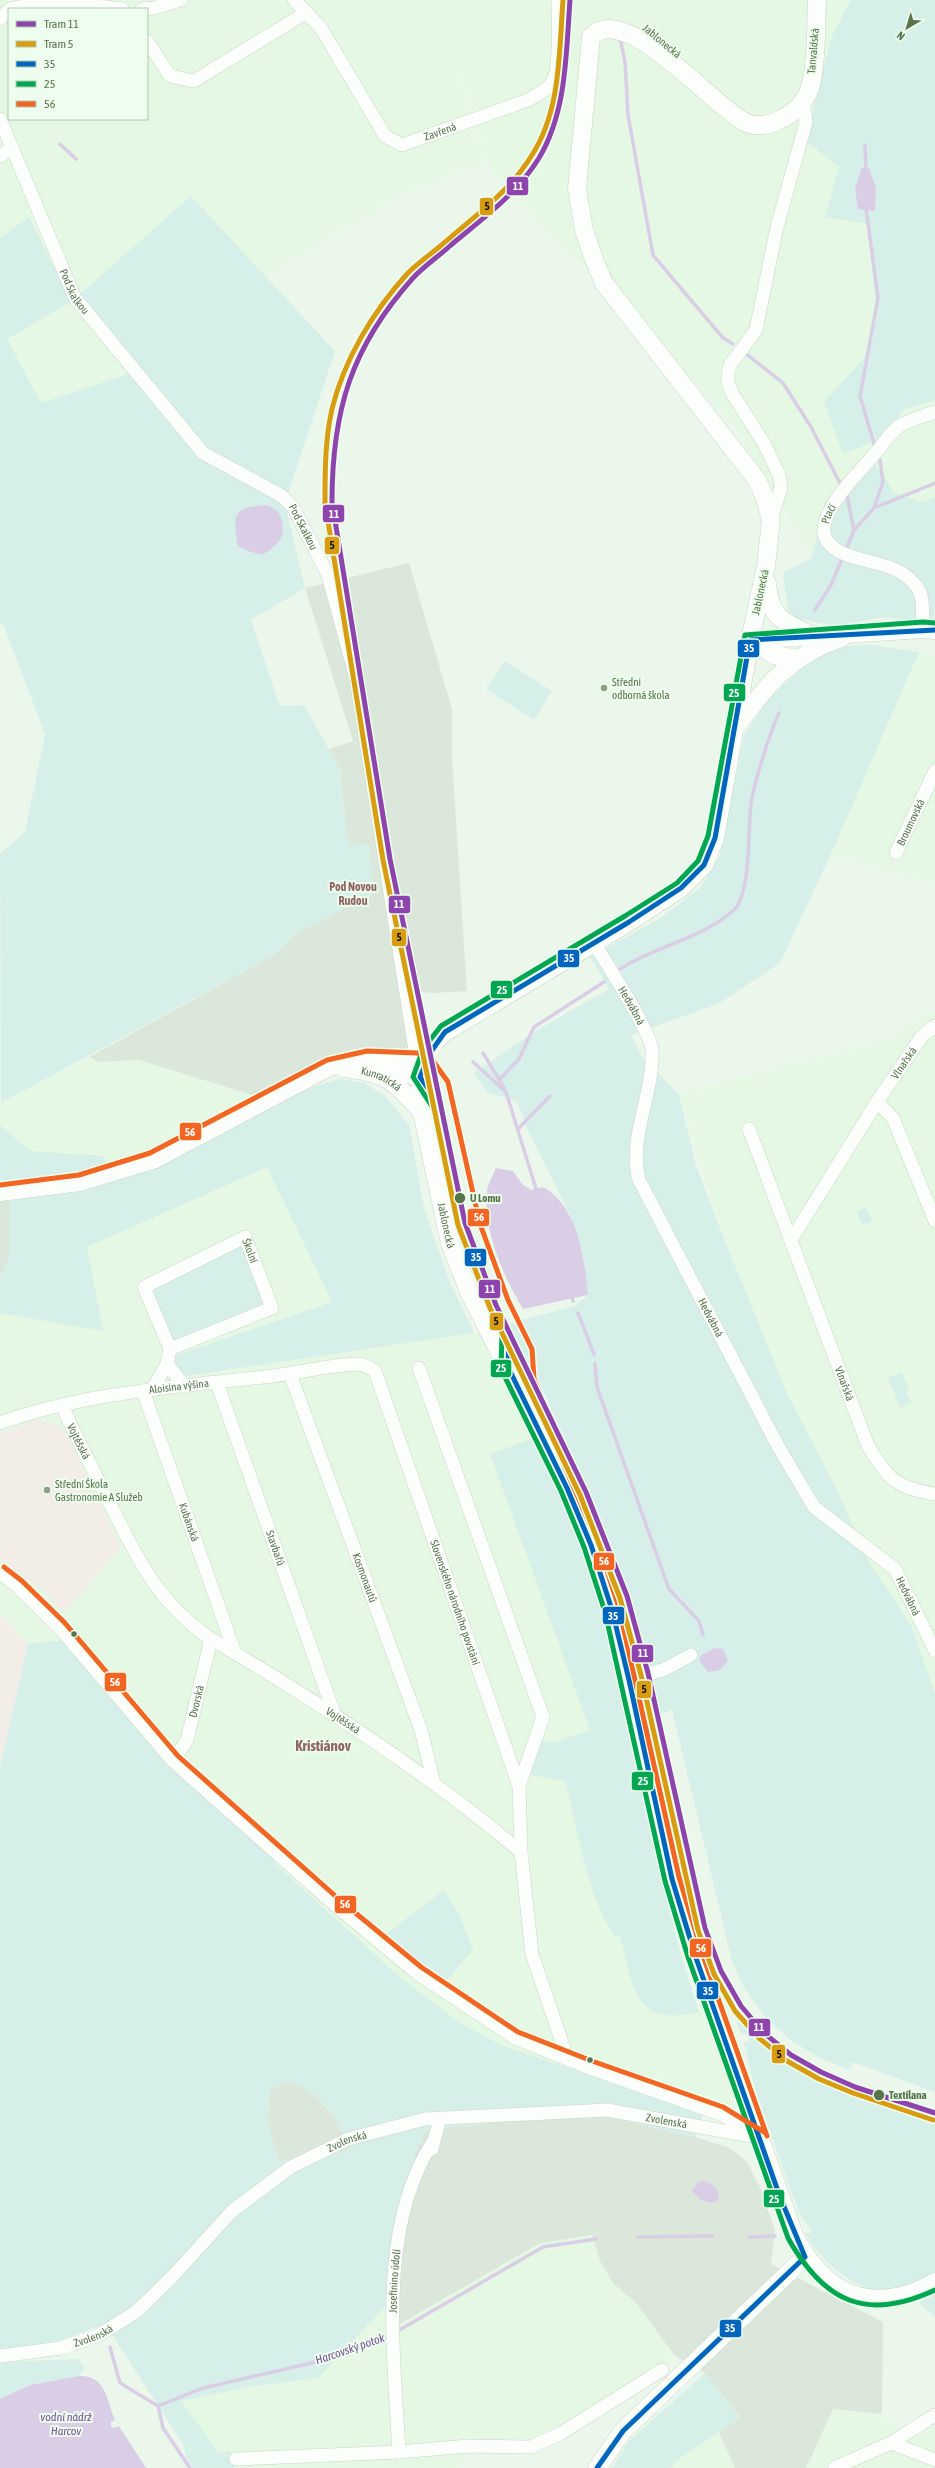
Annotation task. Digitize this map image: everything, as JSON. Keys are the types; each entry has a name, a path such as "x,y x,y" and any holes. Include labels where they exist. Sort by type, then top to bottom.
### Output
{"main road":[{"name":"Tanvaldská","path":"803,101 811,80 817,0"},
{"name":"Jablonecká","path":"803,101 787,118 770,124 756,125 743,122 730,112 684,59 637,20 628,16 609,15 596,25 591,37 577,189 584,230 604,283 757,480 765,498 771,520 766,566 750,640 715,838 704,865 681,888 594,943 456,1024 436,1041 420,1066 422,1112 450,1242 469,1292 553,1458 591,1545 612,1610 629,1680 672,1880 695,1956 780,2197 805,2257"},
{"path":"766,566 770,606 787,624 810,634"},
{"path":"750,640 810,634 929,630"},
{"path":"733,731 762,690 798,659 822,644 856,632"},
{"path":"750,640 774,656 798,659"},
{"name":"Kunratická","path":"0,1192 80,1182 153,1160 214,1130 296,1083 328,1067 362,1064 394,1070 420,1066"},
{"name":"Kunratická","path":"328,1067 372,1071 402,1090 422,1112"},
{"path":"597,2468 623,2431 805,2257 834,2284 852,2295 866,2298 884,2299 908,2294 935,2282"}],"street":[{"path":"148,8 181,0"},
{"name":"Zavřená","path":"294,0 321,28 336,50 385,136 402,145 528,100 540,93 552,82 556,70 558,0"},
{"path":"16,8 23,6 95,2 118,8"},
{"path":"0,19 8,12"},
{"path":"148,43 170,76 194,81 307,12"},
{"name":"Jablonecká","path":"771,520 781,486 779,475 766,445 732,393 728,382 728,376 730,365 756,330 777,227 806,122 803,101"},
{"name":"Pod Skalkou","path":"0,119 75,298 203,453 282,496 293,507 328,574 356,678 420,1066"},
{"path":"0,156 12,147"},
{"name":"Ptačí","path":"929,630 920,593 903,572 847,554 832,546 824,535 824,526 827,515 839,495 899,426 935,412"},
{"name":"Broumovská","path":"896,853 935,771"},
{"name":"Hedvábná","path":"594,943 643,1028 652,1049 648,1096 636,1148 636,1166 639,1180 735,1364 814,1507 895,1569 934,1648"},
{"name":"Vlnařská","path":"791,1240 877,1102 922,1036 935,1026"},
{"path":"877,1102 893,1118 935,1221"},
{"name":"Vlnařská","path":"749,1129 868,1446 890,1479 915,1491 935,1494"},
{"name":"Školní","path":"245,1236 272,1308 170,1349 144,1287 245,1236"},
{"path":"147,1391 167,1364 170,1349"},
{"path":"167,1364 184,1386"},
{"name":"Aloisina výšina","path":"0,1423 34,1411 147,1391 361,1364"},
{"name":"Slovenského národního povstání","path":"361,1364 375,1371 520,1786 521,1852"},
{"path":"419,1368 543,1717 520,1786"},
{"name":"Kosmonautů","path":"290,1374 421,1730 434,1783"},
{"name":"Stavbařů","path":"217,1382 334,1713"},
{"name":"Kubánská","path":"147,1391 235,1653"},
{"name":"Vojtěšská","path":"62,1405 142,1566 166,1601 192,1627 334,1713 434,1783 521,1852"},
{"path":"0,1573 17,1586 60,1627 173,1761 336,1906 417,1973 515,2038 568,2060 721,2114 760,2138"},
{"name":"Dvorská","path":"173,1761 187,1740 211,1639"},
{"path":"629,1680 665,1669 691,1655"},
{"path":"521,1852 532,1954 568,2060"},
{"name":"Zvolenská","path":"0,2356 61,2348 99,2335 136,2312 172,2277 232,2211 291,2167 348,2139 425,2119 607,2110 760,2138"},
{"name":"Josefinino údolí","path":"430,2160 433,2142 440,2118"},
{"name":"Josefinino údolí","path":"399,2452 392,2331 402,2222 413,2179 420,2162 433,2142"},
{"path":"236,2459 399,2452 469,2446 531,2447 563,2432 662,2370"},
{"path":"834,2468 891,2442 935,2415"},
{"path":"891,2442 935,2460"}],"shaded area":[{"path":"0,0 851,0 832,36 839,167 869,224 878,314 865,357 824,402 882,438 904,409 935,400 935,526 812,558 734,423 491,170 442,25 487,162 402,195 265,276 191,196 128,375 41,403 7,339 70,302 0,238"},
{"path":"851,0 935,0 935,400 904,409 882,438 843,454 824,402 865,357 878,314 874,290 869,224 825,217 839,167 805,141 832,36"},
{"path":"191,196 335,351 285,503 305,588 251,620 280,706 304,705 340,769 348,846 369,843 374,893 295,934 274,955 1,1103 0,854 25,832 45,734 3,624 0,622 0,238 29,217 71,302","holes":["71,302 128,374 41,403 7,339"]},
{"path":"874,461 894,493 923,502 935,497 935,624 882,617 836,626 789,617 783,573 812,558 825,501"},
{"path":"409,563 452,709 452,758 467,991 433,993 405,991 416,1060 367,1058 268,1100 139,1060 99,1062 89,1057 274,955 295,934 374,893 348,846 340,769 329,749 353,741 305,588"},
{"path":"871,645 919,652 831,854 780,963 718,1004 631,1035 642,1057 679,1094 695,1162 724,1239 787,1393 836,1488 870,1564 911,1625 935,1693 935,2092 851,2062 852,2070 821,2058 792,2041 767,2019 756,2006 741,1981 732,1961 672,1710 629,1726 668,1906 699,2012 677,2015 660,2014 648,2008 639,1999 628,1971 620,1935 614,1936 604,1919 596,1900 584,1861 565,1781 530,1775 540,1741 556,1742 590,1730 490,1454 534,1438 508,1385 479,1335 522,1320 575,1306 588,1295 583,1252 570,1215 527,1128 517,1101 488,1093 474,1073 534,1032 609,989 590,957 659,919 700,888 720,855 744,735 768,700 807,663 835,647"},
{"path":"919,652 935,655 935,885 831,854"},
{"path":"505,661 552,691 534,720 486,689"},
{"path":"935,1010 935,1693 911,1625 870,1564 836,1488 787,1393 724,1239 679,1094 887,1039"},
{"path":"89,1057 99,1062 139,1060 268,1100 110,1174 103,1156 30,1151 0,1125 0,1100 1,1103"},
{"path":"340,1079 365,1083 386,1097 409,1125 424,1208 448,1278 474,1333 179,1377 174,1356 332,1302 267,1167 87,1247 103,1331 0,1313 0,1275 9,1260 9,1191 0,1192 0,1125 30,1151 104,1156 110,1174 268,1100"},
{"path":"267,1167 332,1302 174,1356 179,1377 474,1333 479,1335 508,1385 534,1438 491,1454 591,1730 556,1742 540,1741 565,1781 591,1884 620,1935 680,2016 726,2003 754,2085 736,2092 729,2106 703,2114 501,2045 457,2021 392,1970 274,1863 267,1850 180,1776 63,1640 28,1644 0,1614 0,1313 102,1331 86,1247"},
{"path":"9,1191 9,1260 0,1275 0,1192"},
{"path":"866,1207 872,1221 862,1225 857,1212"},
{"path":"243,1244 263,1305 170,1347 147,1289"},
{"path":"902,1372 909,1390 906,1391 911,1403 901,1408 888,1378"},
{"name":"Střední Škola Gastronomie A Služeb","path":"35,1420 54,1423 66,1434 121,1547 64,1613 43,1590 0,1559 0,1433"},
{"path":"0,1614 28,1644 0,1767"},
{"path":"63,1640 180,1776 267,1850 274,1863 392,1970 457,2021 501,2045 703,2114 695,2137 604,2116 546,2117 425,2130 414,2158 394,2232 386,2306 318,2378 249,2387 181,2401 218,2452 231,2451 235,2468 193,2468 187,2459 183,2444 105,2324 56,2342 0,2350 0,1767 28,1644","holes":["291,2081 321,2101 335,2118 340,2128 347,2151 323,2158 278,2161 267,2119 270,2089"]},
{"path":"444,1890 457,1910 473,1950 444,1983 386,1934"},
{"path":"736,2020 781,2058 819,2081 855,2096 923,2116 924,2122 932,2124 935,2121 935,2272 915,2283 896,2289 878,2289 861,2285 846,2277 831,2266 818,2251 805,2234 813,2232 800,2214 793,2197 754,2085 744,2043 750,2041 745,2033 741,2034"},
{"path":"291,2081 313,2093 341,2125 347,2151 323,2158 278,2161 267,2119 270,2089"},
{"path":"604,2116 695,2137 730,2148 747,2162 762,2191 775,2231 771,2264 883,2322 882,2414 833,2409 806,2468 735,2468 719,2432 740,2417 705,2373 675,2356 636,2303 613,2283 600,2261 592,2235 540,2243 396,2326 398,2269 414,2158 425,2130 546,2117"},
{"path":"592,2235 594,2247 613,2283 636,2303 675,2356 576,2417 553,2435 528,2444 485,2443 463,2457 457,2468 235,2468 231,2451 219,2452 180,2401 249,2387 318,2378 386,2306 396,2326 540,2243"},
{"path":"935,2293 935,2317 919,2303"},
{"path":"78,2359 85,2368 79,2376 30,2385 0,2399 0,2362"},
{"path":"705,2373 740,2418 679,2459 670,2468 612,2468 629,2441"},
{"path":"833,2409 882,2414 913,2440 935,2425 935,2468 806,2468"},
{"path":"719,2432 735,2468 670,2468 679,2459"}],"water":[{"path":"862,168 869,168 876,188 875,211 858,209 855,188"},
{"path":"267,505 278,511 283,526 283,532 274,547 262,555 238,546 235,526 236,519 241,510"},
{"path":"496,1168 513,1171 522,1184 531,1190 543,1187 555,1196 564,1207 572,1220 578,1235 585,1266 588,1295 523,1309 508,1282 491,1237 488,1222 487,1191 489,1182"},
{"path":"715,1648 723,1649 728,1661 720,1670 708,1672 699,1660 701,1655"},
{"path":"706,2181 718,2191 719,2194 718,2200 712,2203 701,2200 692,2191 698,2182"},
{"name":"vodní nádrž Harcov","path":"79,2376 88,2377 100,2384 107,2397 115,2420 111,2422 111,2426 114,2428 119,2426 146,2468 0,2468 0,2399 30,2385"}],"waterway":[{"path":"620,38 625,62 628,115 653,255 723,338 733,344"},
{"path":"60,144 76,159"},
{"path":"865,145 866,172"},
{"path":"866,208 878,298 860,396 875,447"},
{"path":"744,352 783,383 811,427 841,485"},
{"path":"854,530 874,508 883,482 880,460"},
{"path":"874,508 935,483"},
{"path":"846,550 854,530 847,496"},
{"path":"815,610 831,585 841,561"},
{"path":"620,969 648,954 708,928 734,910 739,902 746,876 753,793 767,745 779,713"},
{"path":"499,1080 519,1059 534,1027 604,982"},
{"path":"483,1053 504,1088"},
{"path":"473,1062 506,1092 537,1192"},
{"path":"518,1129 550,1096"},
{"path":"571,1295 573,1301"},
{"path":"578,1313 594,1354"},
{"path":"595,1364 597,1387 669,1589 699,1621 703,1635"},
{"name":"Harcovský potok","path":"638,2237 713,2236"},
{"name":"Harcovský potok","path":"749,2237 775,2236"},
{"name":"Harcovský potok","path":"396,2332 543,2247 596,2239"},
{"name":"Harcovský potok","path":"190,2468 163,2428 158,2406 203,2388 320,2361 380,2341 390,2335"},
{"path":"110,2347 120,2383 158,2406"}],"tram line":[{"name":"5","path":"563,0 557,80 549,119 532,155 523,169 489,205 415,266 383,303 352,354 337,391 332,409 325,467 325,503 383,860 458,1225 490,1308 580,1495 620,1598 641,1675 698,1930 714,1974 735,2011 759,2038 787,2061 819,2079 853,2093 933,2120"},
{"name":"11","path":"570,0 564,81 555,121 539,158 520,183 499,205 422,269 392,304 374,329 360,355 349,382 341,409 336,438 332,502 390,859 465,1223 496,1305 586,1492 627,1596 648,1673 705,1928 721,1971 741,2006 764,2033 791,2055 821,2072 855,2087 935,2113"}],"transit line":[{"name":"25","path":"935,623 923,622 745,635 708,836 698,861 677,883 625,916 441,1026 423,1049 413,1077 433,1108 458,1225 470,1261 502,1335 501,1369 561,1491 584,1547 605,1612 665,1881 688,1957 788,2238 816,2278 832,2291 849,2300 868,2304 888,2304 910,2300 935,2290"},
{"name":"35","path":"597,2468 623,2431 805,2257 780,2197 695,1955 672,1879 629,1680 612,1610 591,1545 567,1488 508,1367 509,1334 476,1258 465,1223 440,1105 420,1077 430,1053 445,1032 629,922 681,888 704,865 715,838 750,640 935,630"},
{"name":"56","path":"0,1185 79,1175 150,1153 327,1060 367,1051 417,1053 431,1058 448,1082 480,1224 508,1300 532,1349 534,1379 556,1431 560,1456 598,1543 619,1608 679,1877 702,1953 767,2136"},
{"name":"56","path":"4,1567 22,1581 64,1622 178,1756 341,1901 421,1967 518,2032 592,2061 723,2107 764,2132"}],"place":[{"name":"Střední odborná škola","path":"604,688"},
{"name":"U Lomu","path":"460,1198"},
{"name":"Střední Škola Gastronomie A Služeb","path":"47,1490"},
{"name":"Textilana","path":"879,2095"}],"district":[{"name":"Pod Novou Rudou","path":"353,894"},
{"name":"Kristiánov","path":"323,1745"}]}
